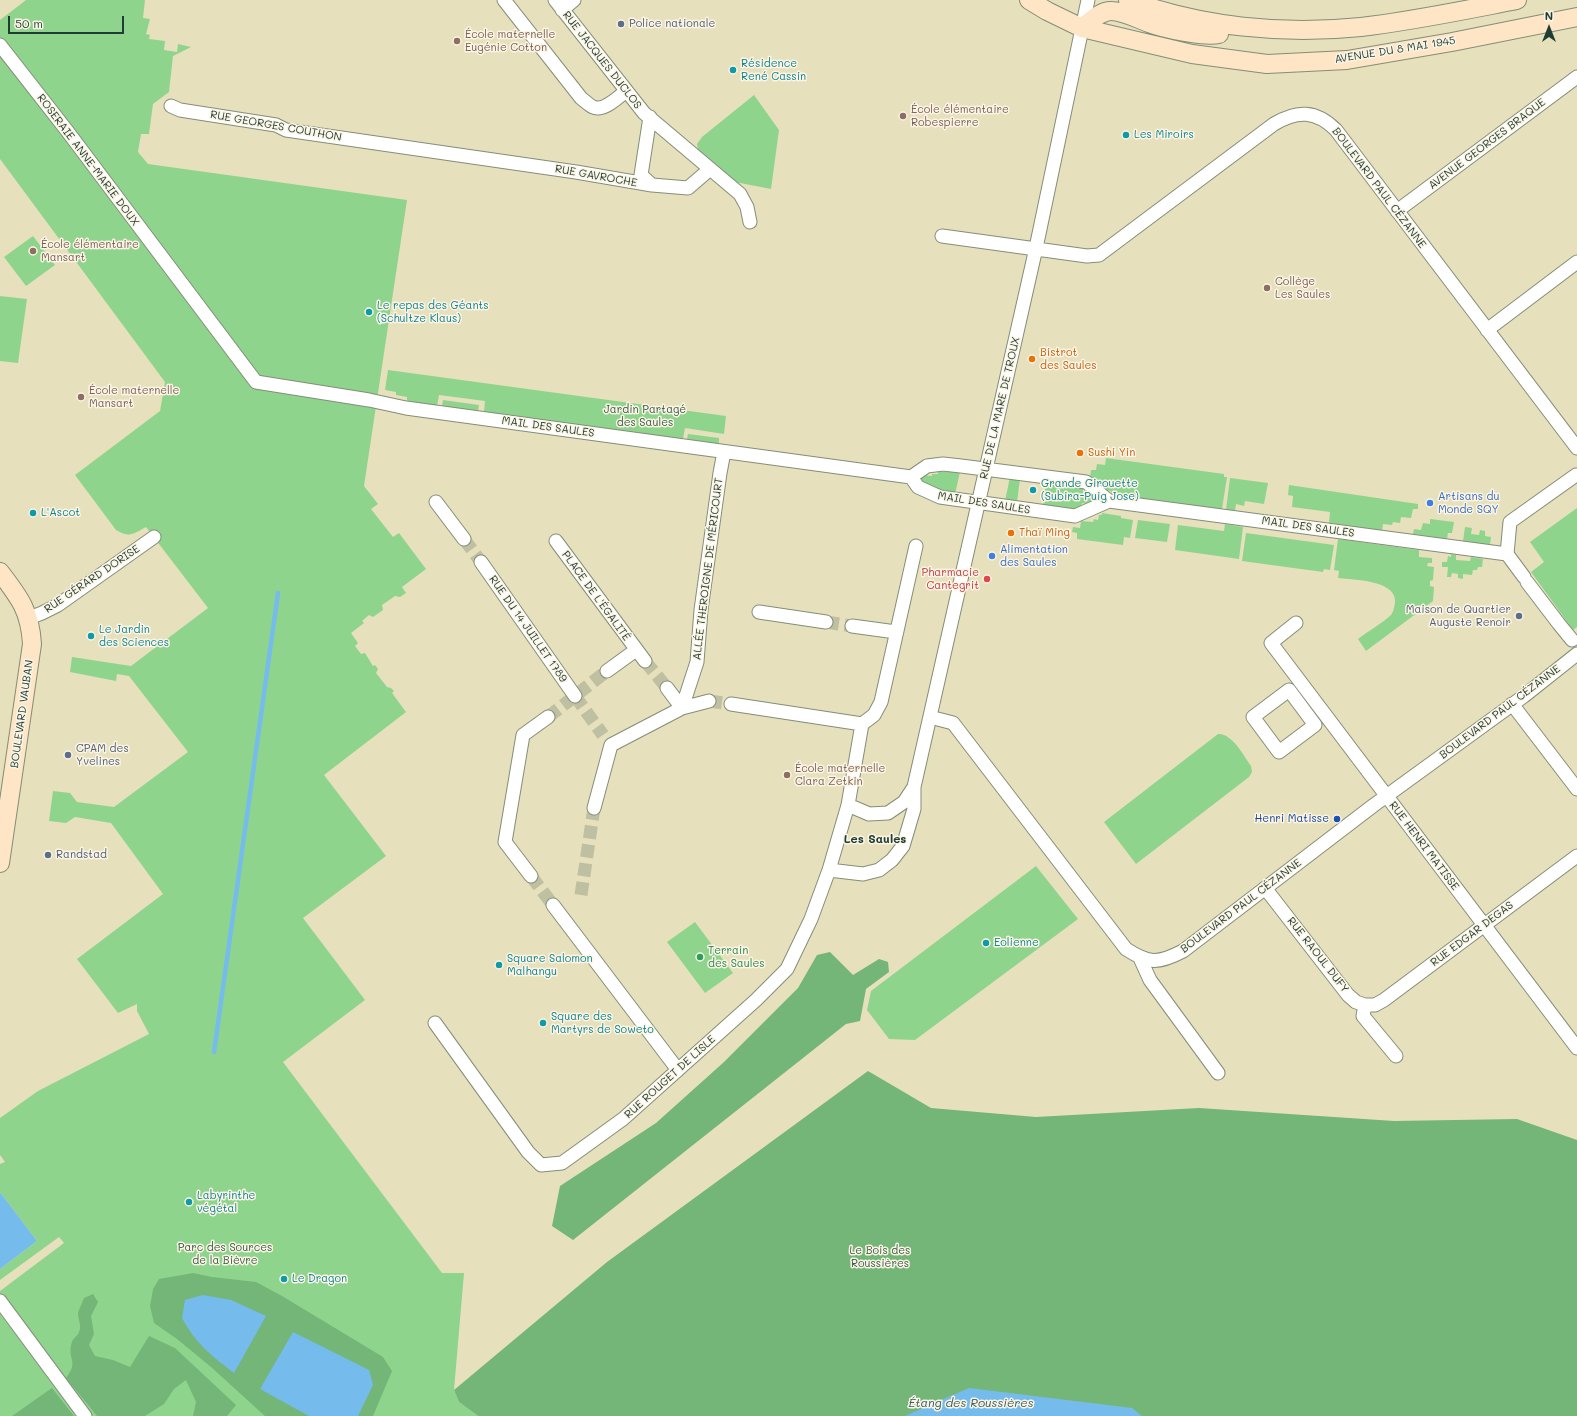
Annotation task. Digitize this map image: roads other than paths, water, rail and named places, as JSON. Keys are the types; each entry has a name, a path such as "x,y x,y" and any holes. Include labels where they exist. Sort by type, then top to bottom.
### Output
{"main road":[{"name":"AVENUE DU 8 MAI 1945","path":"1029,0 1046,11 1082,28 1192,54 1267,64 1347,60 1445,43 1577,17"},
{"path":"1128,0 1156,10 1199,21 1255,28 1301,30 1360,27 1402,22 1517,0"},
{"path":"1082,28 1098,15 1111,11 1152,24 1213,35 1255,28"},
{"name":"BOULEVARD VAUBAN","path":"0,572 20,598 28,618 32,644 0,864"}],"street":[{"path":"504,0 581,98 594,108 599,108 612,102 626,91"},
{"path":"559,5 574,0"},
{"name":"RUE DE LA MARE DE TROUX","path":"828,870 863,874 879,870 892,860 902,846 914,809 914,787 1036,248 1088,0"},
{"name":"RUE JACQUES DUCLOS","path":"559,5 644,113 710,168"},
{"name":"ROSERAIE ANNE-MARIE DOUX","path":"0,45 68,132 256,382"},
{"name":"AVENUE GEORGES BRAQUE","path":"1397,211 1577,77"},
{"name":"RUE GEORGES COUTHON","path":"171,106 180,110 276,125 286,130 406,146"},
{"name":"BOULEVARD PAUL CÉZANNE","path":"942,236 1087,256 1098,255 1286,116 1300,114 1318,116 1328,122 1336,130 1577,448"},
{"name":"RUE JACQUES DUCLOS","path":"650,118 641,175 652,185"},
{"name":"RUE GAVROCHE","path":"406,146 652,185 688,188 710,168"},
{"path":"710,168 740,194 747,207 750,222"},
{"path":"1487,330 1577,262"},
{"name":"MAIL DES SAULES","path":"256,382 369,400 406,408 911,477 918,487 931,494 940,497 978,503 1075,516 1109,501 1507,554"},
{"name":"ALLÉE THEROIGNE DE MÉRICOURT","path":"682,708 697,662 701,610 724,452"},
{"path":"911,477 927,466 943,464 986,469 1086,482 1109,501"},
{"path":"1572,640 1558,624 1507,554 1510,522 1576,475"},
{"path":"436,502 464,539"},
{"name":"RUE GÉRARD DORISE","path":"28,618 58,605 154,537"},
{"name":"PLACE DE L'ÉGALITÉ","path":"556,542 645,661"},
{"path":"731,704 862,724 874,715 881,702 916,546"},
{"name":"RUE DU 14 JUILLET 1789","path":"481,562 575,696"},
{"path":"759,612 826,622"},
{"name":"RUE HENRI MATISSE","path":"1296,624 1271,643 1577,1048"},
{"path":"852,626 896,632"},
{"path":"607,671 636,650"},
{"name":"BOULEVARD PAUL CÉZANNE","path":"930,717 954,723 1126,949 1140,958 1156,961 1169,958 1183,951 1386,796 1512,704 1577,654"},
{"path":"667,688 682,708"},
{"path":"1289,690 1316,725 1279,752 1253,717 1289,690"},
{"path":"594,808 611,745 682,708 709,701"},
{"path":"1512,704 1577,789"},
{"path":"531,876 505,842 523,735 548,717"},
{"name":"RUE ROUGET DE LISLE","path":"435,1023 528,1152 541,1165 562,1163 623,1119 756,1000 787,969 811,919 848,805 862,724"},
{"name":"RUE DE LA MARE DE TROUX","path":"848,805 869,814 888,813 904,802 914,787"},
{"name":"RUE EDGAR DEGAS","path":"1365,1005 1376,1005 1384,1000 1577,856"},
{"name":"RUE RAOUL DUFY","path":"1265,888 1348,995 1356,1002 1365,1005"},
{"path":"553,905 678,1070"},
{"path":"1140,958 1150,980 1218,1073"},
{"path":"1365,1005 1363,1016 1396,1056"},
{"path":"0,1301 85,1416"}],"water":[{"path":"0,1192 37,1241 0,1269"},
{"path":"203,1295 231,1300 266,1316 234,1373 199,1342 182,1318 185,1300"},
{"path":"293,1332 369,1370 373,1385 358,1416 309,1416 260,1389"},
{"name":"Étang des Roussières","path":"969,1388 1132,1408 1142,1416 905,1416"}],"waterway":[{"path":"214,1052 278,593"}],"tunnel":[{"path":"464,539 481,562"},
{"path":"826,622 852,626"},
{"path":"645,661 667,688"},
{"path":"548,717 607,671"},
{"path":"575,696 603,735"},
{"path":"709,701 731,704"},
{"path":"581,895 594,808"},
{"path":"531,876 553,905"}],"place":[{"name":"Police nationale","path":"621,24"},
{"name":"École maternelle Eugénie Cotton","path":"457,41"},
{"name":"Résidence René Cassin","path":"733,70"},
{"name":"École élémentaire Robespierre","path":"903,116"},
{"name":"Les Miroirs","path":"1126,135"},
{"name":"École élémentaire Mansart","path":"33,251"},
{"name":"Collège Les Saules","path":"1267,288"},
{"name":"Le repas des Géants (Schultze Klaus)","path":"369,312"},
{"name":"Bistrot des Saules","path":"1032,359"},
{"name":"École maternelle Mansart","path":"81,397"},
{"name":"Sushi Yin","path":"1080,453"},
{"name":"Grande Girouette (Subira-Puig Jose)","path":"1033,490"},
{"name":"Artisans du Monde SQY","path":"1430,503"},
{"name":"L'Ascot","path":"33,513"},
{"name":"Thaï Ming","path":"1011,533"},
{"name":"Alimentation des Saules","path":"992,556"},
{"name":"Pharmacie Cantegrit","path":"987,579"},
{"name":"Maison de Quartier Auguste Renoir","path":"1519,616"},
{"name":"Le Jardin des Sciences","path":"91,636"},
{"name":"CPAM des Yvelines","path":"68,755"},
{"name":"École maternelle Clara Zetkin","path":"787,775"},
{"name":"Henri Matisse","path":"1337,819"},
{"name":"Randstad","path":"48,855"},
{"name":"Eolienne","path":"986,943"},
{"name":"Terrain des Saules","path":"700,957"},
{"name":"Square Salomon Malhangu","path":"499,965"},
{"name":"Square des Martyrs de Soweto","path":"543,1023"},
{"name":"Labyrinthe végétal","path":"189,1202"},
{"name":"Le Dragon","path":"284,1279"}],"district":[{"name":"Les Saules","path":"875,839"}],"park label":[{"name":"Jardin Partagé des Saules","path":"645,416"},
{"name":"Parc des Sources de la Bièvre","path":"225,1254"},
{"name":"Le Bois des Roussières","path":"880,1257"}]}
